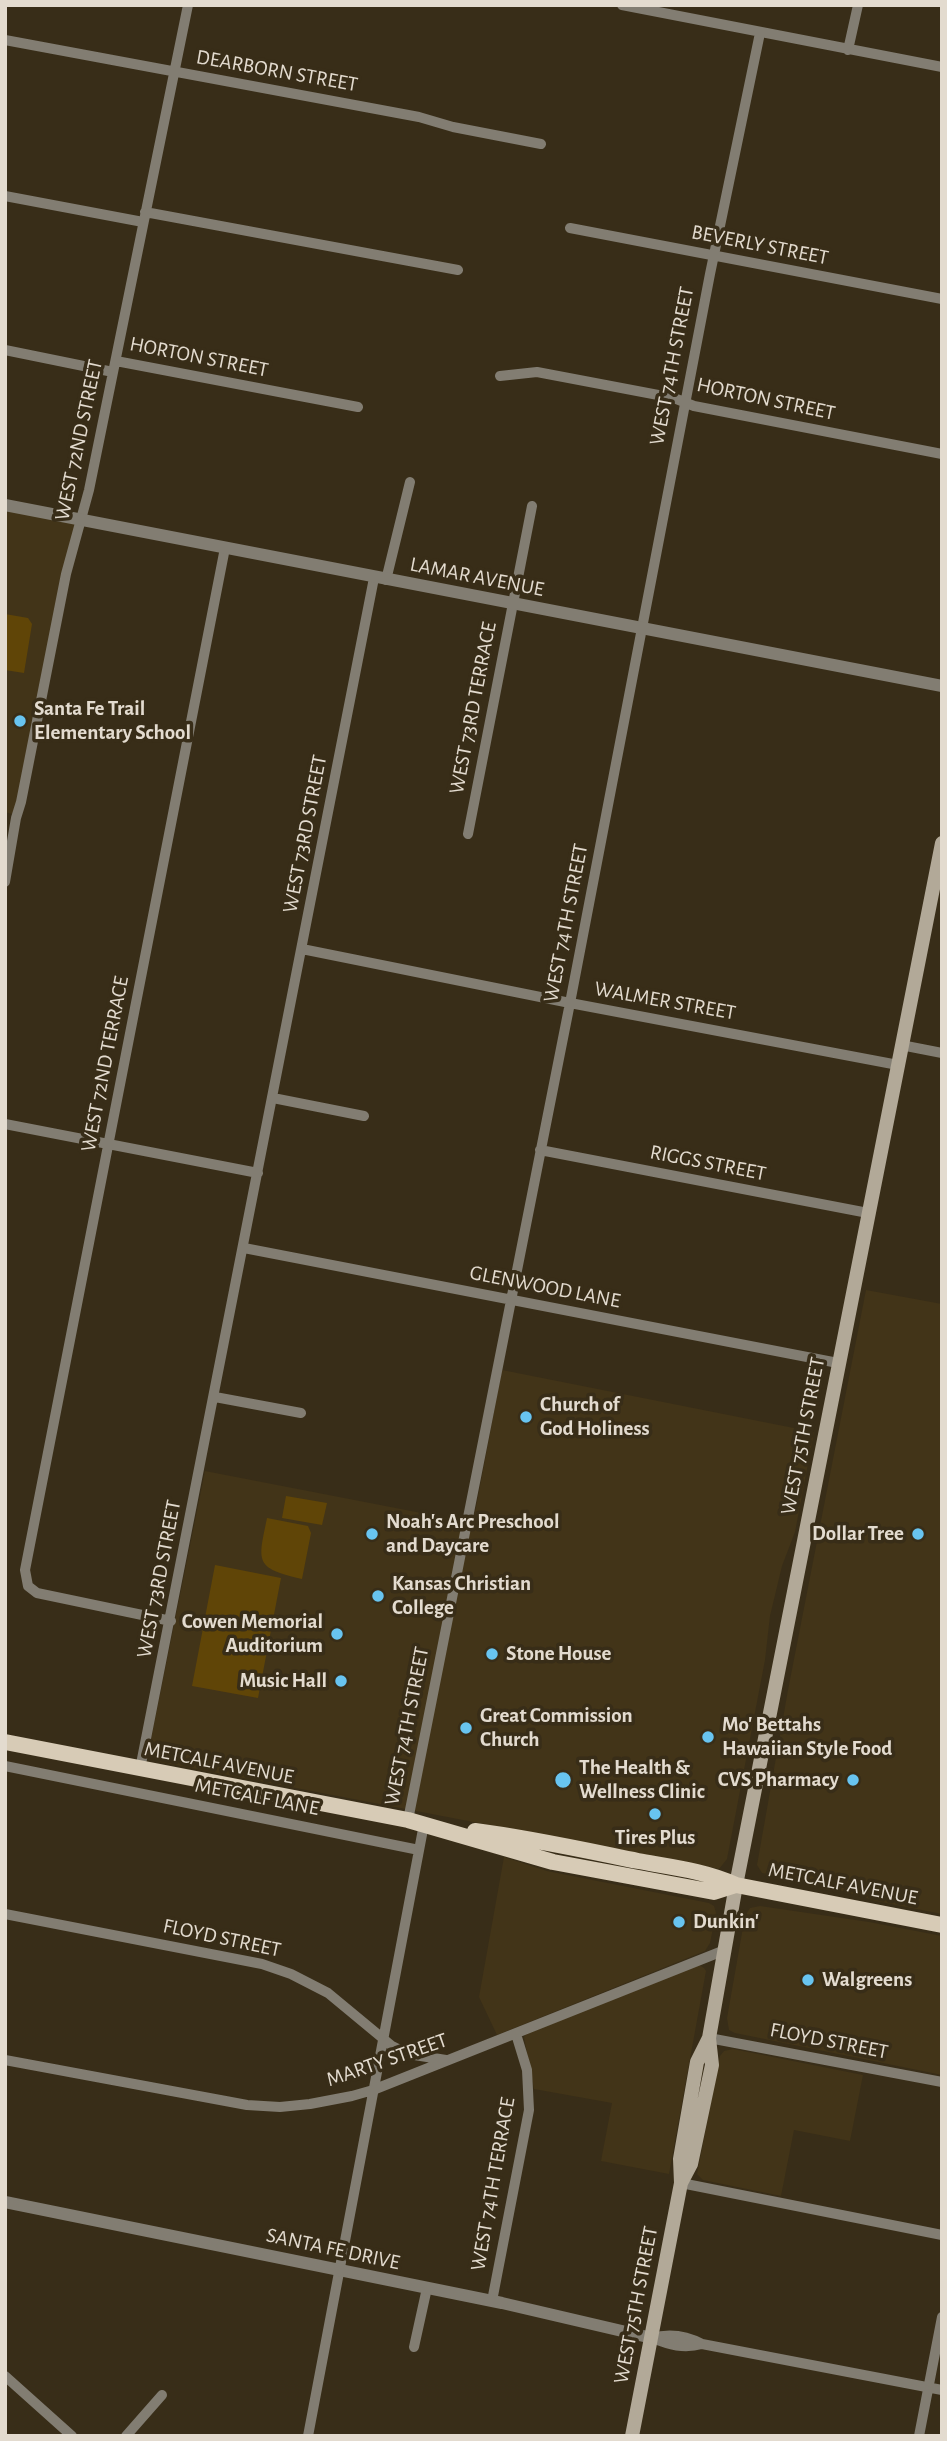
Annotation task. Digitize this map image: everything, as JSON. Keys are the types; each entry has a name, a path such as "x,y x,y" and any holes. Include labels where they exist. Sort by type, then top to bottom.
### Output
{"main road":[{"name":"WEST 75TH STREET","path":"632,2436 681,2183 691,2164 712,2065 709,2038 736,1885 942,843"},
{"name":"METCALF AVENUE","path":"5,1742 416,1822 510,1835 718,1877 736,1885 942,1925"}],"street":[{"name":"WEST 72ND STREET","path":"5,882 11,816 21,802 66,573 83,520 188,5"},
{"path":"621,5 942,67"},
{"path":"848,50 858,5"},
{"name":"WEST 74TH STREET","path":"307,2436 419,1850 416,1822 510,1300 685,402 760,33"},
{"name":"DEARBORN STREET","path":"5,40 419,117 453,127 541,144"},
{"path":"5,196 458,270"},
{"name":"BEVERLY STREET","path":"570,228 942,299"},
{"name":"HORTON STREET","path":"5,350 358,407"},
{"name":"HORTON STREET","path":"500,376 526,371 537,372 942,454"},
{"name":"WEST 73RD STREET","path":"140,1769 302,949 380,579 410,482"},
{"name":"LAMAR AVENUE","path":"5,505 942,686"},
{"name":"WEST 73RD TERRACE","path":"468,834 532,506"},
{"name":"WEST 72ND TERRACE","path":"170,1621 32,1591 28,1586 25,1570 225,548"},
{"name":"WALMER STREET","path":"302,949 898,1065"},
{"path":"901,1045 942,1053"},
{"path":"273,1098 363,1116"},
{"path":"5,1124 258,1173"},
{"name":"RIGGS STREET","path":"540,1150 869,1213"},
{"name":"GLENWOOD LANE","path":"244,1248 838,1363"},
{"path":"215,1397 301,1413"},
{"name":"METCALF LANE","path":"5,1766 419,1850"},
{"name":"FLOYD STREET","path":"5,1914 262,1964 291,1973 328,1993 382,2038 408,2054 449,2060"},
{"name":"MARTY STREET","path":"5,2060 247,2105 281,2107 310,2104 373,2090 725,1950"},
{"name":"WEST 74TH TERRACE","path":"492,2301 529,2110 527,2070 516,2034"},
{"name":"FLOYD STREET","path":"709,2038 942,2082"},
{"path":"681,2183 942,2235"},
{"name":"SANTA FE DRIVE","path":"5,2202 492,2301 652,2338 665,2344 689,2348 702,2344 942,2390"},
{"path":"414,2347 427,2288"},
{"path":"919,2436 942,2317"},
{"path":"5,2376 72,2436"},
{"path":"126,2436 162,2395"}],"shaded area":[{"name":"Santa Fe Trail Elementary School","path":"5,510 74,523 76,532 18,803 12,814 5,812"},
{"path":"5,614 28,618 32,624 24,673 5,670"},
{"path":"866,1290 942,1304 942,1914 762,1873 757,1865 788,1690"},
{"path":"502,1370 814,1432 795,1532 782,1566 770,1616 765,1660 727,1859 719,1869 160,1762 151,1752 151,1739 205,1471 473,1523"},
{"path":"286,1496 327,1503 322,1525 282,1518"},
{"path":"267,1518 308,1526 311,1533 302,1579 275,1571 263,1561 261,1554"},
{"path":"215,1565 281,1578 258,1698 192,1686"},
{"path":"504,1857 547,1871 709,1903 714,1906 716,1913 710,1943 705,1951 497,2035 479,1997"},
{"path":"760,1906 942,1936 942,2075 729,2030 727,2018 745,1916 750,1908"},
{"path":"699,1965 706,1971 669,2174 601,2161 612,2103 534,2089 524,2037"},
{"path":"733,2049 863,2075 850,2141 794,2130 781,2196 703,2180 697,2174 720,2056 724,2051"}],"place":[{"name":"Santa Fe Trail Elementary School","path":"20,721"},
{"name":"Church of God Holiness","path":"526,1417"},
{"name":"Noah's Arc Preschool and Daycare","path":"372,1534"},
{"name":"Dollar Tree","path":"918,1534"},
{"name":"Kansas Christian College","path":"378,1596"},
{"name":"Cowen Memorial Auditorium","path":"337,1634"},
{"name":"Stone House","path":"492,1654"},
{"name":"Music Hall","path":"341,1681"},
{"name":"Great Commission Church","path":"466,1728"},
{"name":"Mo' Bettahs Hawaiian Style Food","path":"708,1737"},
{"name":"The Health & Wellness Clinic","path":"563,1780"},
{"name":"CVS Pharmacy","path":"853,1780"},
{"name":"Tires Plus","path":"655,1814"},
{"name":"Dunkin'","path":"679,1922"},
{"name":"Walgreens","path":"808,1980"}]}
